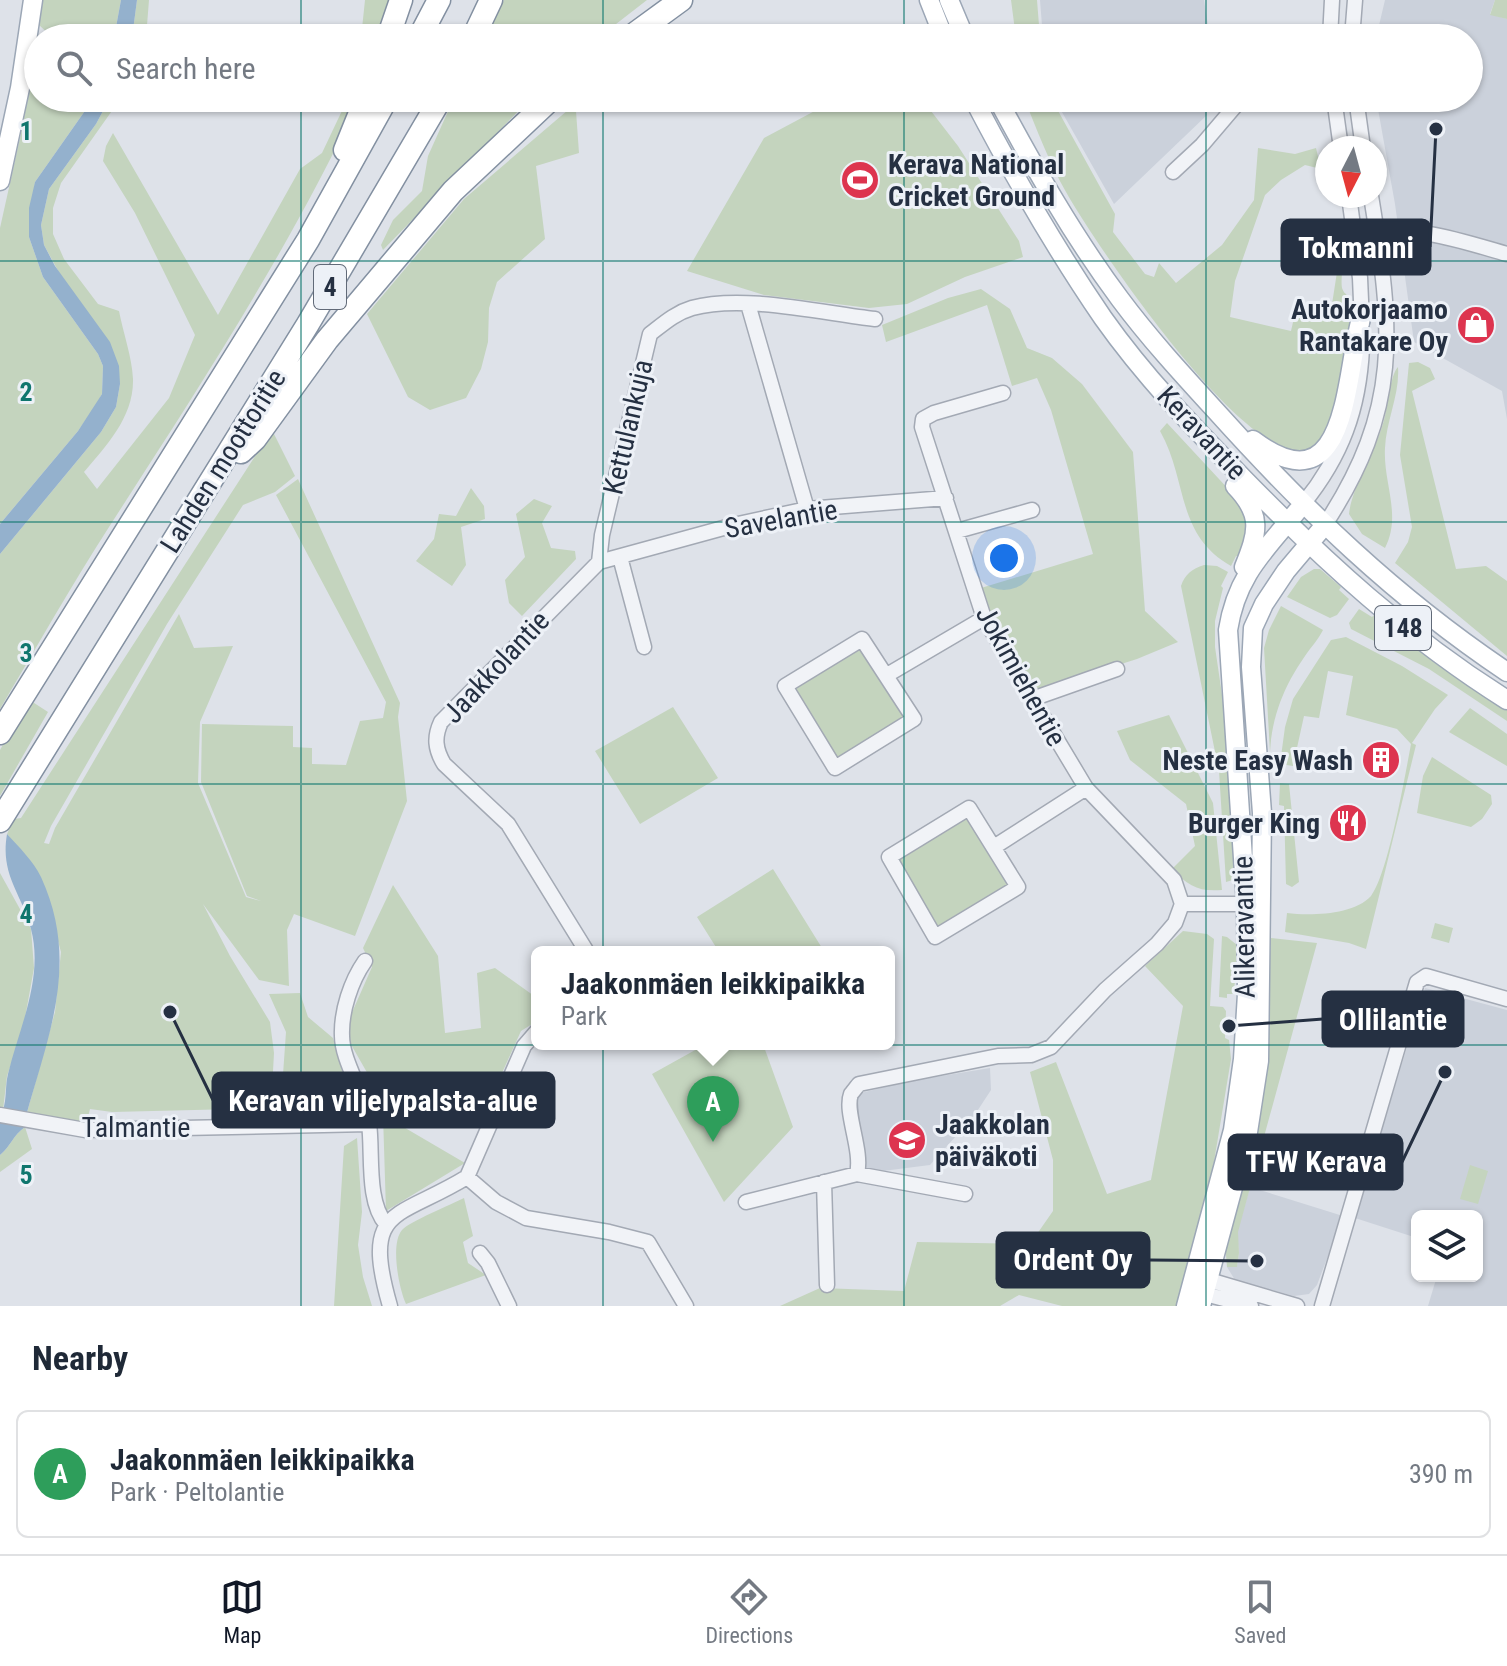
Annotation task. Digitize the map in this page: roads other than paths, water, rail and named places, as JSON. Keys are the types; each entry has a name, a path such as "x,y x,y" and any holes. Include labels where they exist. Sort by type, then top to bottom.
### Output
{"highway":[{"path":"393,24 401,0"},
{"path":"426,24 439,0"},
{"path":"480,24 491,0"},
{"path":"648,24 681,0"},
{"path":"308,240 360,112"},
{"name":"Lahden moottoritie","path":"0,733 308,240 379,112"},
{"name":"Lahden moottoritie","path":"3,816 308,324 433,112"},
{"path":"216,474 255,439 327,340 453,191 537,112"}],"main road":[{"path":"29,24 33,0"},
{"path":"929,0 938,24"},
{"path":"949,0 959,24"},
{"path":"0,181 24,61"},
{"name":"Keravantie","path":"981,112 1023,189 1103,317 1197,431 1309,544 1410,633 1507,700"},
{"name":"Keravantie","path":"1005,112 1058,204 1120,299 1217,412 1324,526 1399,592 1465,644 1507,672"},
{"path":"1217,412 1273,455 1298,461 1319,454 1333,436 1340,420 1362,315"},
{"path":"1197,431 1220,469 1248,499 1257,522 1254,541 1234,598"},
{"name":"Alikeravantie","path":"1186,1306 1202,1290 1248,1132 1259,1061 1254,904 1228,648 1234,598 1247,573 1303,504"},
{"name":"Alikeravantie","path":"1254,904 1262,806 1251,667 1253,628 1264,604 1286,571 1324,526"}],"street":[{"path":"1331,24 1332,0"},
{"path":"1353,24 1355,0"},
{"path":"1173,172 1230,112"},
{"path":"1336,112 1339,136"},
{"path":"1358,112 1361,136"},
{"name":"Alikeravantie","path":"1303,504 1337,455 1349,423 1361,371 1362,315 1351,208"},
{"name":"Alikeravantie","path":"1324,526 1356,474 1371,439 1381,402 1388,333 1373,208"},
{"path":"1356,237 1395,229 1442,236 1507,254"},
{"name":"Kettulankuja","path":"599,562 602,535 650,334 673,316 718,303 875,319"},
{"path":"748,304 807,509"},
{"name":"Jokimiehentie","path":"1003,393 934,413 923,419 922,427 984,618 1086,788 1174,880 1182,904"},
{"name":"Savelantie","path":"620,557 738,524 807,509 946,498"},
{"path":"957,531 1032,510"},
{"path":"599,562 620,557 644,647"},
{"name":"Jaakkolantie","path":"583,946 508,824 444,764 438,755 436,742 441,722 599,562"},
{"path":"887,675 984,618"},
{"path":"862,639 887,675 914,719 835,768 785,686 862,639"},
{"path":"1032,699 1117,669"},
{"path":"994,847 1086,788"},
{"path":"969,808 994,847 1018,887 935,937 889,857 969,808"},
{"path":"857,1174 860,1162 850,1104 851,1094 859,1084 988,1058 1031,1055 1051,1047 1105,990 1157,944 1175,923 1182,904 1254,904"},
{"path":"365,961 357,972 343,1017 342,1040 365,1101 375,1206 386,1224"},
{"path":"1322,1306 1417,982 1426,976 1507,999"},
{"path":"390,1306 380,1263 380,1238 386,1224 416,1202 467,1177 524,1046 531,1038"},
{"name":"Talmantie","path":"1,1115 85,1130 369,1124"},
{"path":"746,1202 857,1174 965,1194"},
{"path":"467,1177 496,1202 526,1218 648,1242 686,1306"},
{"path":"824,1182 827,1285"},
{"path":"480,1253 509,1306"},
{"path":"1202,1290 1251,1306"},
{"path":"1202,1290 1297,1306"}],"water":[{"path":"121,0 137,0 134,24 117,24"},
{"path":"84,112 102,112 49,189 41,225 44,245 55,266 110,342 119,366 120,384 116,407 101,432 0,554 0,524 78,431 102,394 103,366 98,354 43,277 29,237 29,208 35,182"},
{"path":"7,834 41,877 52,908 58,939 57,997 26,1116 3,1110 8,1074 28,1003 34,966 31,929 6,861"},
{"path":"0,1123 25,1127 0,1155"}],"place":[{"name":"Tokmanni","path":"1436,129"},
{"name":"Kerava National Cricket Ground","path":"860,180"},
{"name":"Autokorjaamo Rantakare Oy","path":"1476,325"},
{"name":"Neste Easy Wash","path":"1381,760"},
{"name":"Burger King","path":"1348,823"},
{"name":"Keravan viljelypalsta-alue","path":"170,1012"},
{"name":"Ollilantie","path":"1229,1026"},
{"name":"TFW Kerava","path":"1445,1072"},
{"name":"Jaakkolan päiväkoti","path":"907,1140"},
{"name":"Jaakonmäen leikkipaikka","path":"713,1142"},
{"name":"Ordent Oy","path":"1257,1261"}]}
